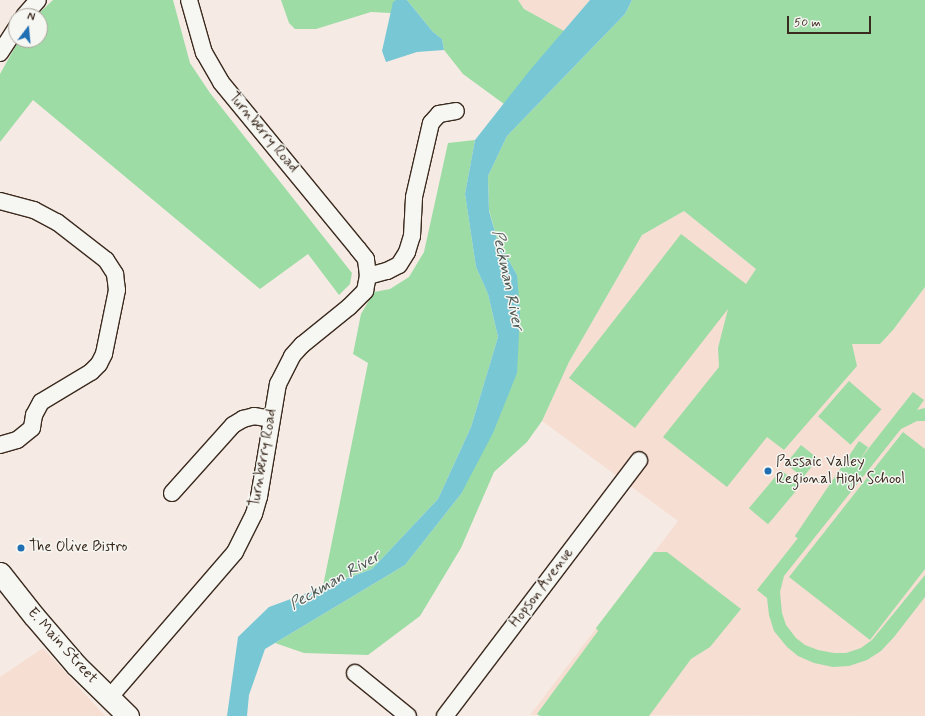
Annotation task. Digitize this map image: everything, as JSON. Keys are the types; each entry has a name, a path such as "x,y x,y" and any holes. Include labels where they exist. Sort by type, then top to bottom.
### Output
{"main road":[{"name":"E. Main Street","path":"0,573 44,629 76,665 128,716"}],"street":[{"path":"31,8 38,0"},
{"name":"Turnberry Road","path":"109,698 235,552 254,514 259,497 278,384 292,356 302,345 349,307 365,291 368,276 366,259 221,82 204,53 189,0"},
{"path":"0,53 8,40"},
{"path":"368,276 387,271 399,265 407,252 412,236 414,197 431,123 439,114 456,111"},
{"path":"0,201 34,210 58,222 106,260 115,274 117,290 104,354 99,364 91,372 41,402 34,415 32,428 17,440 0,445"},
{"path":"172,492 233,425 243,419 254,416 271,419"},
{"name":"Hopson Avenue","path":"445,716 639,460"},
{"path":"355,673 408,716"}],"shaded area":[{"path":"518,0 590,0 564,31 524,9"},
{"name":"Passaic Valley Regional High School","path":"684,211 756,269 880,344 893,330 925,287 925,716 530,715 678,521 542,421 569,362 642,235"},
{"path":"43,648 105,716 0,716 0,677"}],"green space":[{"path":"53,0 173,0 190,63 210,93 352,273 350,284 339,295 308,254 260,289 33,100 0,142 0,74 15,48 48,48 48,8 44,8"},
{"path":"281,0 396,0 391,13 371,12 316,29 295,29 289,23"},
{"path":"407,0 518,0 524,9 564,31 504,104 463,74 444,50 442,39 433,32"},
{"path":"632,0 925,0 925,287 893,330 880,344 852,344 857,366 784,450 767,437 727,487 663,437 719,367 718,348 728,309 635,428 569,378 681,234 746,284 756,269 684,211 642,235 569,362 542,421 527,442 494,472 461,548 420,616 368,655 304,653 275,643 405,565 461,494 517,275 497,239 489,210 488,176 507,136 625,14"},
{"path":"475,140 465,194 476,267 488,294 498,337 471,427 438,499 372,569 323,586 368,363 353,354 361,314 374,292 390,289 409,277 424,252 448,143"},
{"path":"849,381 881,409 851,445 818,416"},
{"path":"913,392 924,400 917,410 925,408 925,421 917,421 901,429 784,576 780,592 782,613 786,625 796,638 805,645 818,650 834,653 846,653 861,648 872,640 925,575 925,597 894,637 881,651 867,660 849,666 833,667 814,663 798,656 787,647 774,631 769,615 767,598 757,590"},
{"path":"903,432 925,449 925,569 870,640 789,577"},
{"path":"859,441 868,447 804,542 795,536"},
{"path":"801,445 818,459 803,477 786,464"},
{"path":"781,470 800,486 768,524 749,508"},
{"path":"654,552 667,552 741,609 710,647 691,659 649,716 540,716 537,714 598,631 596,628"}],"water":[{"path":"396,0 407,0 433,32 442,39 444,50 417,52 386,62 382,51 393,2"},
{"name":"Peckman River","path":"590,0 632,0 625,14 507,136 488,176 489,211 497,239 517,275 520,314 517,373 493,433 461,494 405,565 265,649 249,695 247,716 227,716 238,637 269,607 372,569 438,499 471,427 498,337 488,294 476,267 465,194 475,140 530,70"}],"place":[{"name":"Passaic Valley Regional High School","path":"768,471"},
{"name":"The Olive Bistro","path":"21,548"}]}
